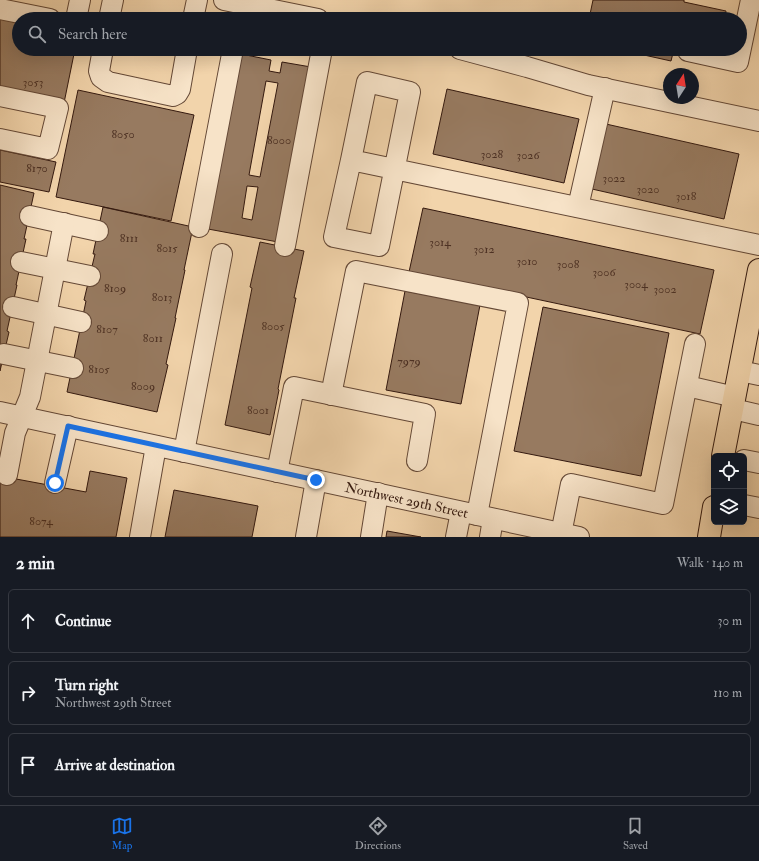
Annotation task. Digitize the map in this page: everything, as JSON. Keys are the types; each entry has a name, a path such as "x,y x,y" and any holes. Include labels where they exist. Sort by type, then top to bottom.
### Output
{"main road":[{"path":"725,453 734,403 749,373 759,270"},
{"path":"709,537 711,525"}],"street":[{"path":"77,12 80,0"},
{"path":"110,12 113,0"},
{"path":"194,12 197,0"},
{"path":"224,0 243,8 270,12"},
{"path":"747,22 752,0"},
{"path":"0,9 15,12"},
{"path":"102,56 99,71 101,77 108,82 173,96 177,94 180,89 185,56"},
{"path":"199,227 232,56"},
{"path":"285,246 321,56"},
{"path":"486,56 588,85 759,121"},
{"path":"708,56 738,62 739,56"},
{"path":"366,82 410,92 394,169 379,246 334,237 366,82"},
{"path":"578,207 605,88"},
{"path":"0,96 58,108 48,150 0,139"},
{"path":"350,160 759,245"},
{"path":"30,216 98,230"},
{"path":"7,475 15,433 30,397 64,223"},
{"path":"184,452 222,254"},
{"path":"21,262 90,276"},
{"path":"331,395 356,272 518,303 480,521 456,537"},
{"path":"13,307 81,322"},
{"path":"571,536 571,484 663,504 695,344"},
{"path":"4,354 72,368"},
{"path":"687,386 734,403 759,415"},
{"path":"277,472 294,387 426,414 417,461"},
{"name":"Northwest 29th Street","path":"0,412 378,493 480,521 571,536"},
{"path":"55,483 68,426"},
{"path":"140,537 156,446"},
{"path":"747,461 759,463"},
{"path":"306,537 316,480"},
{"path":"371,537 378,493"},
{"path":"747,506 759,508"}],"building":[{"path":"593,0 684,0 684,2 726,11 726,12 590,12"},
{"path":"0,19 12,22 12,56 74,56 64,103 0,90"},
{"path":"241,56 251,56 271,60 269,71 280,73 282,62 311,67 278,242 208,229","holes":["266,81 278,83 260,177 249,175","247,186 258,187 252,220 242,218"]},
{"path":"648,56 672,56 671,61"},
{"path":"447,89 579,119 564,183 433,154"},
{"path":"78,90 194,115 171,221 56,197"},
{"path":"606,124 739,154 724,219 592,189"},
{"path":"0,150 56,162 49,192 0,182"},
{"path":"0,185 34,193 7,331 9,332 0,371"},
{"path":"103,207 193,227 166,364 168,365 157,412 67,392 86,301 84,300 95,254 93,254"},
{"path":"423,208 714,270 700,334 409,272"},
{"path":"260,242 304,251 294,298 296,298 270,435 225,425 252,288 250,287"},
{"path":"405,291 480,305 461,404 386,390"},
{"path":"543,307 669,333 641,476 514,451"},
{"path":"90,471 127,478 116,537 0,537 0,476 86,492"},
{"path":"174,490 258,506 252,537 165,537"},
{"path":"387,531 421,537 386,537"}],"route":[{"path":"55,483 68,426 316,480"}]}
